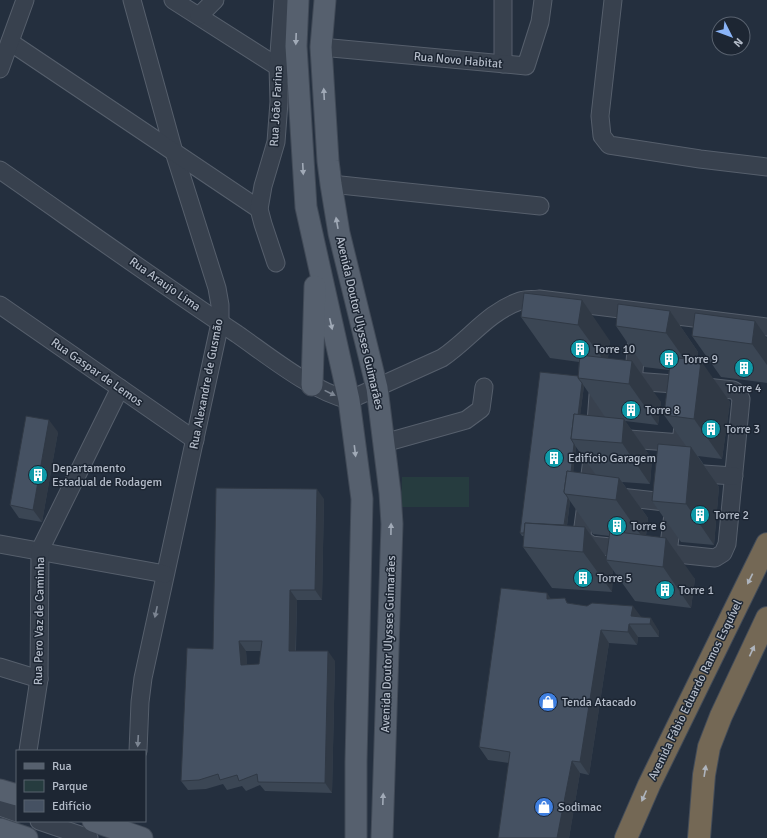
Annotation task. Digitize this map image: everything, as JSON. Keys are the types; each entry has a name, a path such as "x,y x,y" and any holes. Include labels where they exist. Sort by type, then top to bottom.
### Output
{"highway":[{"name":"Avenida Fábio Eduardo Ramos Esquível","path":"626,838 649,785 767,544"},
{"path":"700,838 704,775 710,747 722,716 767,618"},
{"path":"703,797 713,838"}],"main road":[{"path":"298,0 296,46 306,208 349,400 362,499 356,762 356,838"},
{"name":"Avenida Doutor Ulysses Guimarães","path":"325,0 321,47 330,184 339,233 377,388 390,493 392,524 382,838"},
{"path":"312,385 316,255"},
{"path":"0,790 16,795"},
{"path":"97,822 137,831"},
{"path":"0,829 27,838"}],"street":[{"path":"0,69 25,0"},
{"name":"Rua Alexandre de Gusmão","path":"132,0 174,152 217,288 220,305 220,323 143,678 140,702 138,750"},
{"path":"173,0 298,79"},
{"path":"199,16 215,0"},
{"name":"Rua João Farina","path":"259,209 263,186 276,142 279,102 278,67 283,0"},
{"path":"503,0 503,64"},
{"name":"Rua Novo Habitat","path":"321,47 526,66 540,22 542,0"},
{"path":"613,0 600,116 602,136 609,145 700,159 767,167"},
{"path":"10,42 259,209 276,264"},
{"name":"Rua Araujo Lima","path":"0,170 312,385 349,400"},
{"path":"330,184 540,206"},
{"path":"349,400 442,358 454,350 485,321 504,308 521,300 539,299 767,328"},
{"name":"Rua Gaspar de Lemos","path":"0,304 195,440"},
{"path":"633,381 640,312"},
{"path":"611,378 633,381 733,390 738,393 741,399 727,544 723,553 716,558 591,545 584,540 582,534 595,437 598,395 602,385 611,378"},
{"path":"668,552 679,472 688,385"},
{"path":"384,443 466,420 481,409 484,387"},
{"name":"Rua Pero Vaz de Caminha","path":"28,750 39,679 40,550 120,388"},
{"path":"595,437 681,443"},
{"path":"679,472 734,476"},
{"path":"587,494 675,503"},
{"path":"0,544 40,550 165,574"},
{"path":"0,666 39,679"},
{"path":"0,807 16,813"},
{"path":"42,822 88,838"}],"green space":[{"path":"402,477 469,477 469,507 401,507"}],"building":[{"path":"524,293 582,300 578,325 521,317"},
{"path":"618,304 670,311 666,333 616,326"},
{"path":"695,313 755,321 752,344 692,336"},
{"path":"580,355 632,361 629,384 578,378"},
{"path":"671,357 701,361 694,419 664,415"},
{"name":"Edifício Garagem","path":"540,372 578,376 582,383 578,415 574,414 571,439 574,444 571,472 567,471 564,492 568,498 564,525 525,523 524,533 520,533"},
{"path":"574,414 624,419 622,443 571,439"},
{"path":"26,416 49,420 33,510 10,505"},
{"path":"658,444 691,447 686,504 652,501"},
{"path":"567,471 619,478 616,500 565,494"},
{"path":"216,488 317,489 315,590 290,590 289,651 328,651 325,783 258,782 257,774 239,781 237,775 220,780 218,774 199,780 181,781 187,648 213,649","holes":["239,641 262,641 259,664 241,665"]},
{"path":"525,523 585,527 583,552 523,547"},
{"path":"610,531 666,538 663,567 606,560"},
{"name":"Tenda Atacado","path":"501,588 547,593 547,599 565,598 567,603 587,606 592,603 633,606 631,616 651,618 650,624 629,624 628,632 601,630 580,762 572,761 557,838 498,838 510,752 479,747"}],"place":[{"name":"Torre 10","path":"580,349"},
{"name":"Torre 9","path":"669,359"},
{"name":"Torre 4","path":"744,368"},
{"name":"Torre 8","path":"631,410"},
{"name":"Torre 3","path":"711,429"},
{"name":"Edifício Garagem","path":"554,458"},
{"name":"Departamento Estadual de Rodagem","path":"38,475"},
{"name":"Torre 2","path":"700,515"},
{"name":"Torre 6","path":"617,526"},
{"name":"Torre 5","path":"583,578"},
{"name":"Torre 1","path":"665,590"},
{"name":"Tenda Atacado","path":"548,702"},
{"name":"Sodimac","path":"544,807"}]}
